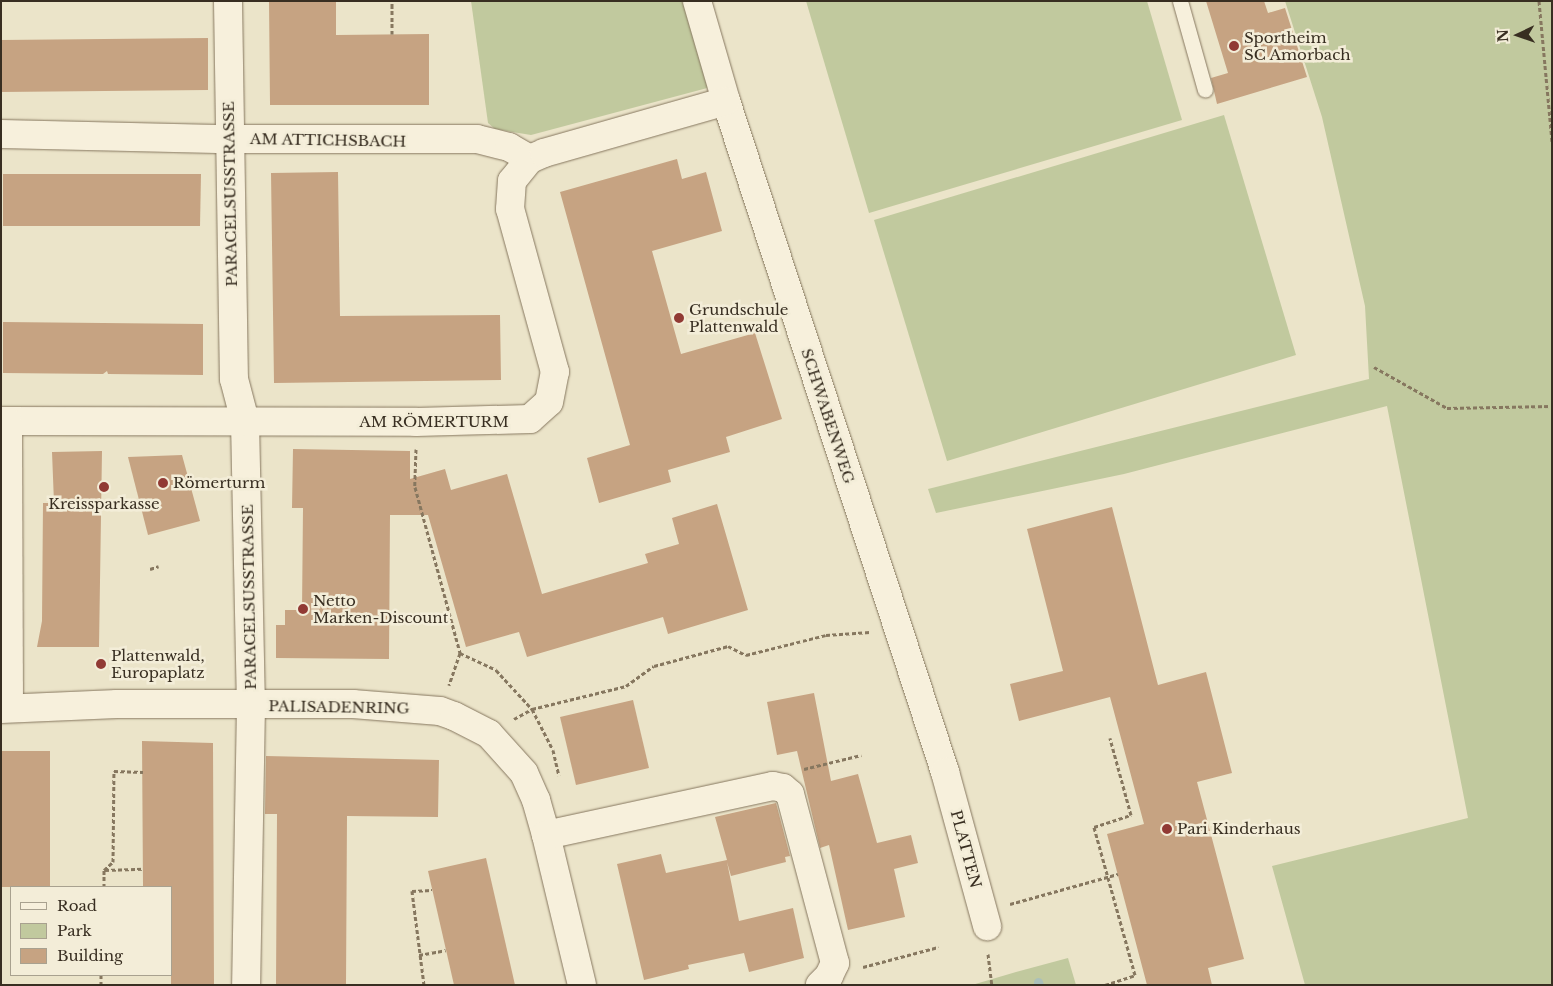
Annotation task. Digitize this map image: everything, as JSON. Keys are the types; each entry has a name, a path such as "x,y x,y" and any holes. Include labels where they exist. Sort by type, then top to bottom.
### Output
{"street":[{"name":"PARACELSUSSTRASSE","path":"228,1 228,139 234,378 245,421 251,705 246,985"},
{"name":"SCHWABENWEG","path":"697,1 726,101 945,772"},
{"path":"530,159 726,101"},
{"name":"AM ATTICHSBACH","path":"1,134 228,139 477,139 509,147 530,159"},
{"name":"AM RÖMERTURM","path":"5,421 516,422 530,419 549,402 555,372 510,210 512,181 530,159"},
{"path":"5,421 5,708"},
{"name":"PALISADENRING","path":"5,708 388,705 440,711 489,734 524,773 536,800 582,985"},
{"name":"PLATTEN","path":"945,772 985,919"},
{"path":"546,835 773,786 783,788 790,794 827,974"}],"lane":[{"path":"1180,1 1205,90"}],"path":[{"path":"392,1 392,34"},
{"path":"1539,1 1552,141"},
{"path":"1374,368 1447,408 1552,406"},
{"path":"416,422 415,487 460,654 440,711"},
{"path":"150,568 159,566"},
{"path":"489,734 532,709 626,686 654,666 728,646 746,655 826,635 898,630"},
{"path":"460,654 496,670 532,709 553,750 561,786"},
{"path":"1105,985 1135,975 1094,827 1131,815 1110,738"},
{"path":"783,788 793,772 861,755"},
{"path":"104,886 104,870 112,862 114,771 143,772"},
{"path":"104,870 143,869"},
{"path":"985,919 1118,874"},
{"path":"424,985 412,891 432,890"},
{"path":"827,974 850,971 938,947"},
{"path":"419,955 446,950"}],"green space":[{"path":"471,1 685,1 711,87 531,135 495,129 488,123"},
{"path":"806,1 1147,1 1182,120 869,213"},
{"path":"1285,1 1552,1 1552,985 1305,985 1272,866 1468,818 1387,406 1124,474 936,513 928,489 1369,379 1365,306 1322,117"},
{"path":"1224,115 1296,355 947,461 874,220"},
{"path":"1068,958 1076,985 972,985 1016,972"}],"building":[{"path":"269,1 336,1 336,35 429,34 429,105 270,105"},
{"path":"1206,1 1264,1 1268,13 1285,8 1307,77 1217,104 1211,78 1228,73"},
{"path":"208,38 208,90 1,92 1,40"},
{"name":"Grundschule Plattenwald","path":"677,159 682,179 706,172 722,231 652,251 681,354 755,333 782,419 726,437 730,452 668,470 671,482 599,503 587,458 630,445 560,192"},
{"path":"338,172 340,316 500,315 501,380 274,383 271,173"},
{"path":"3,174 201,174 200,226 3,226"},
{"path":"3,322 203,324 203,375 108,374 107,371 103,374 3,373"},
{"path":"293,449 410,451 410,479 445,469 451,490 507,474 542,594 648,563 645,554 679,544 672,518 717,504 748,610 668,634 663,617 527,657 519,632 466,647 428,515 390,515 389,659 276,658 276,625 285,625 285,610 302,610 303,508 292,508"},
{"path":"102,451 99,647 37,647 42,621 43,503 54,503 52,452"},
{"name":"Römerturm","path":"182,455 200,521 148,535 128,457"},
{"name":"Pari Kinderhaus","path":"1112,507 1158,685 1206,672 1232,773 1197,782 1244,959 1208,968 1212,985 1147,985 1107,834 1144,824 1110,697 1019,721 1010,684 1063,671 1027,529"},
{"path":"814,693 831,781 858,774 877,843 911,835 918,863 894,869 905,917 848,930 829,845 820,848 797,751 777,755 767,702"},
{"path":"633,700 649,768 576,785 560,717"},
{"path":"142,741 213,743 214,985 171,985 172,886 143,886"},
{"path":"1,751 50,751 50,886 1,887"},
{"path":"266,756 439,760 438,817 347,816 346,985 276,985 277,814 265,814"},
{"path":"776,803 790,856 785,857 786,862 731,876 727,862 739,921 793,908 804,958 749,972 744,953 688,965 689,969 644,980 617,864 661,854 666,873 727,860 715,817"},
{"path":"486,858 515,985 454,985 428,871"}],"place":[{"name":"Sportheim SC Amorbach","path":"1234,46"},
{"name":"Grundschule Plattenwald","path":"679,318"},
{"name":"Römerturm","path":"163,483"},
{"name":"Kreissparkasse","path":"104,487"},
{"name":"Netto Marken-Discount","path":"303,609"},
{"name":"Plattenwald, Europaplatz","path":"101,664"},
{"name":"Pari Kinderhaus","path":"1167,829"}]}
